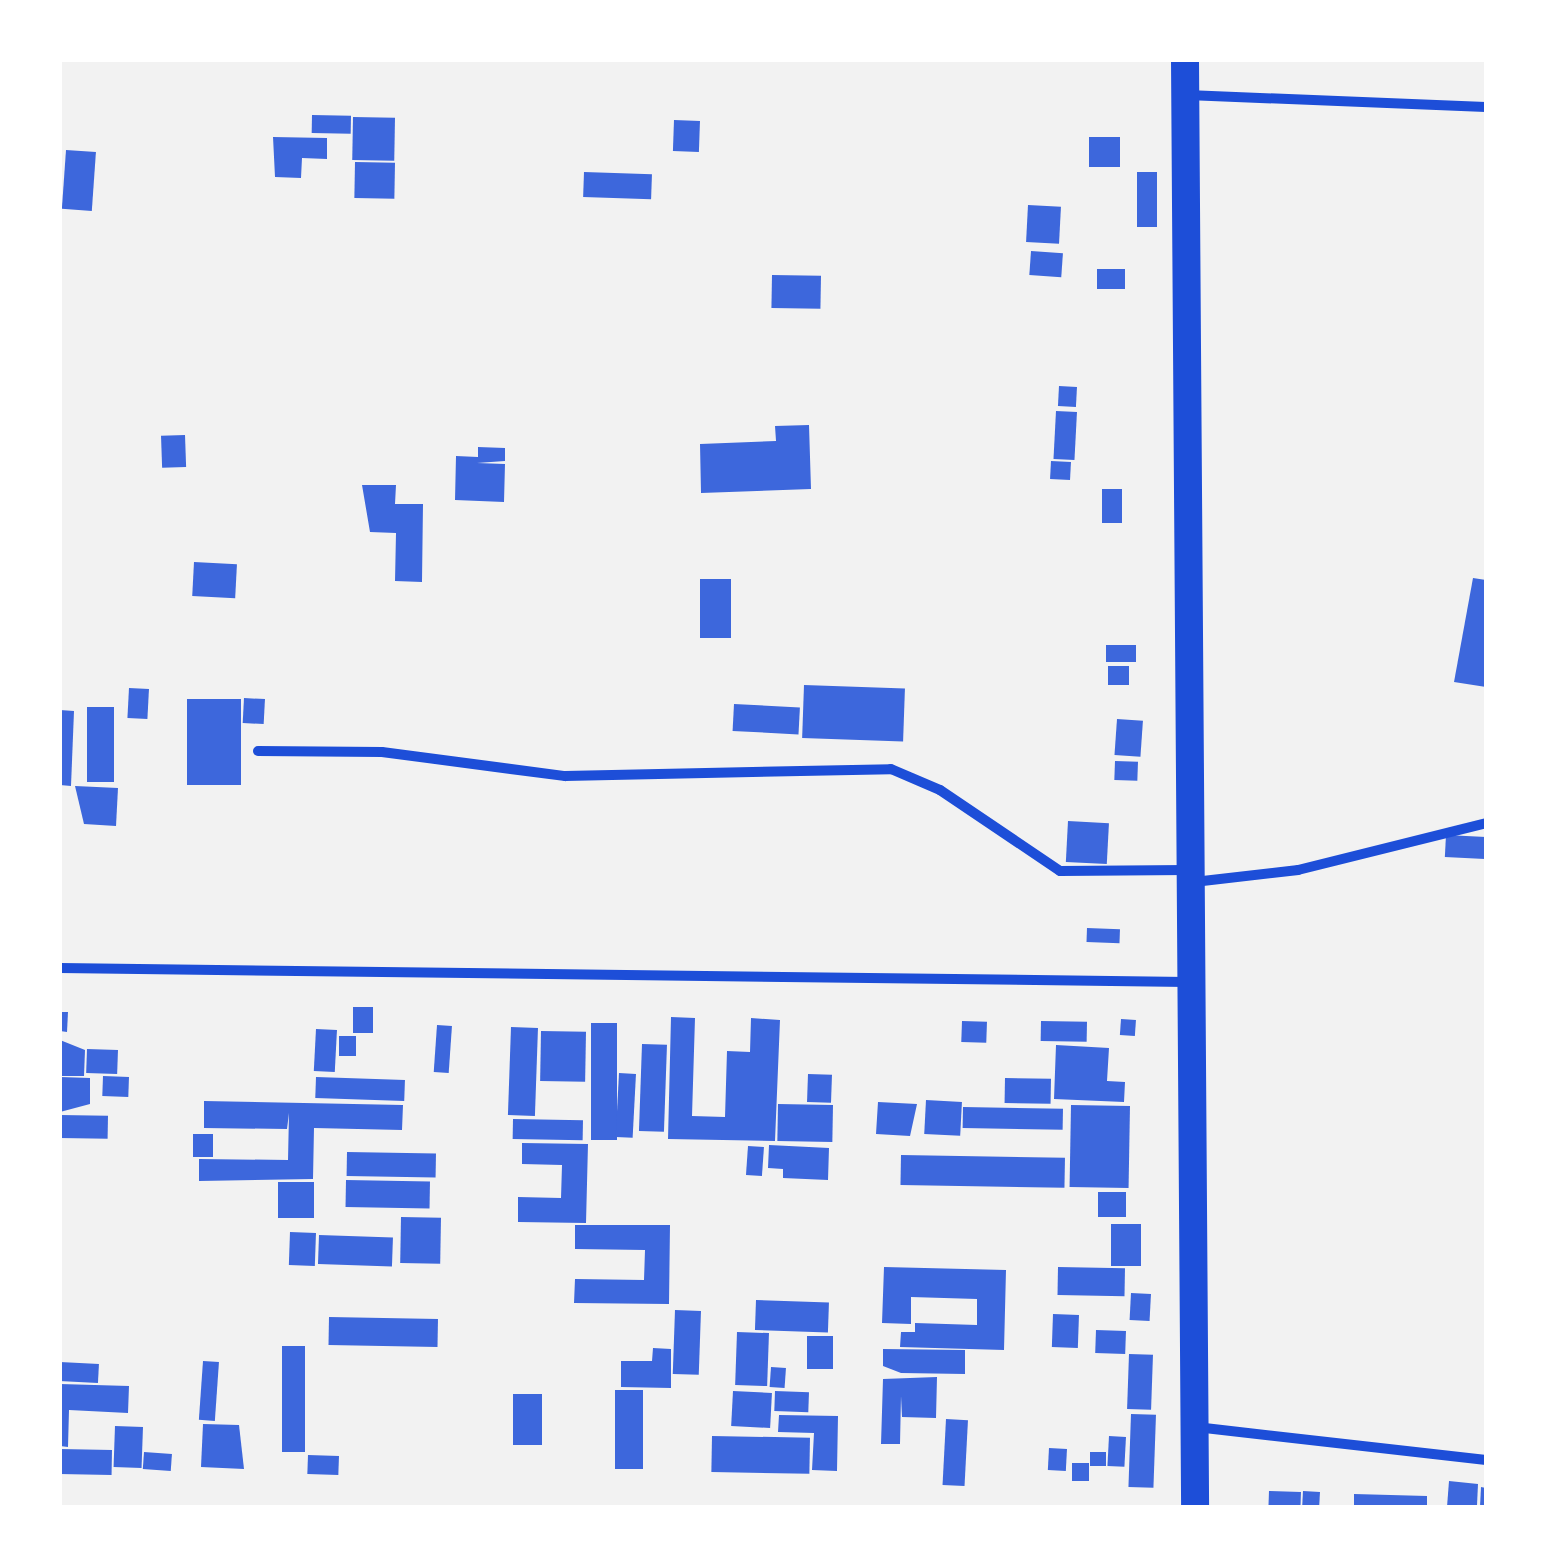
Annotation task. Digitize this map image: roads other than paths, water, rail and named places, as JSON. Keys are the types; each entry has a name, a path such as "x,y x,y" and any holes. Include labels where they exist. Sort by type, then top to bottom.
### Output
{"highway":[{"path":"1185,60 1195,1507"}],"street":[{"path":"1186,95 1486,107"},
{"path":"258,751 382,752 565,776 891,770 940,790 1060,871 1193,876 1298,870 1486,823"},
{"path":"60,968 1193,982"},
{"path":"1195,1427 1486,1460"}]}
